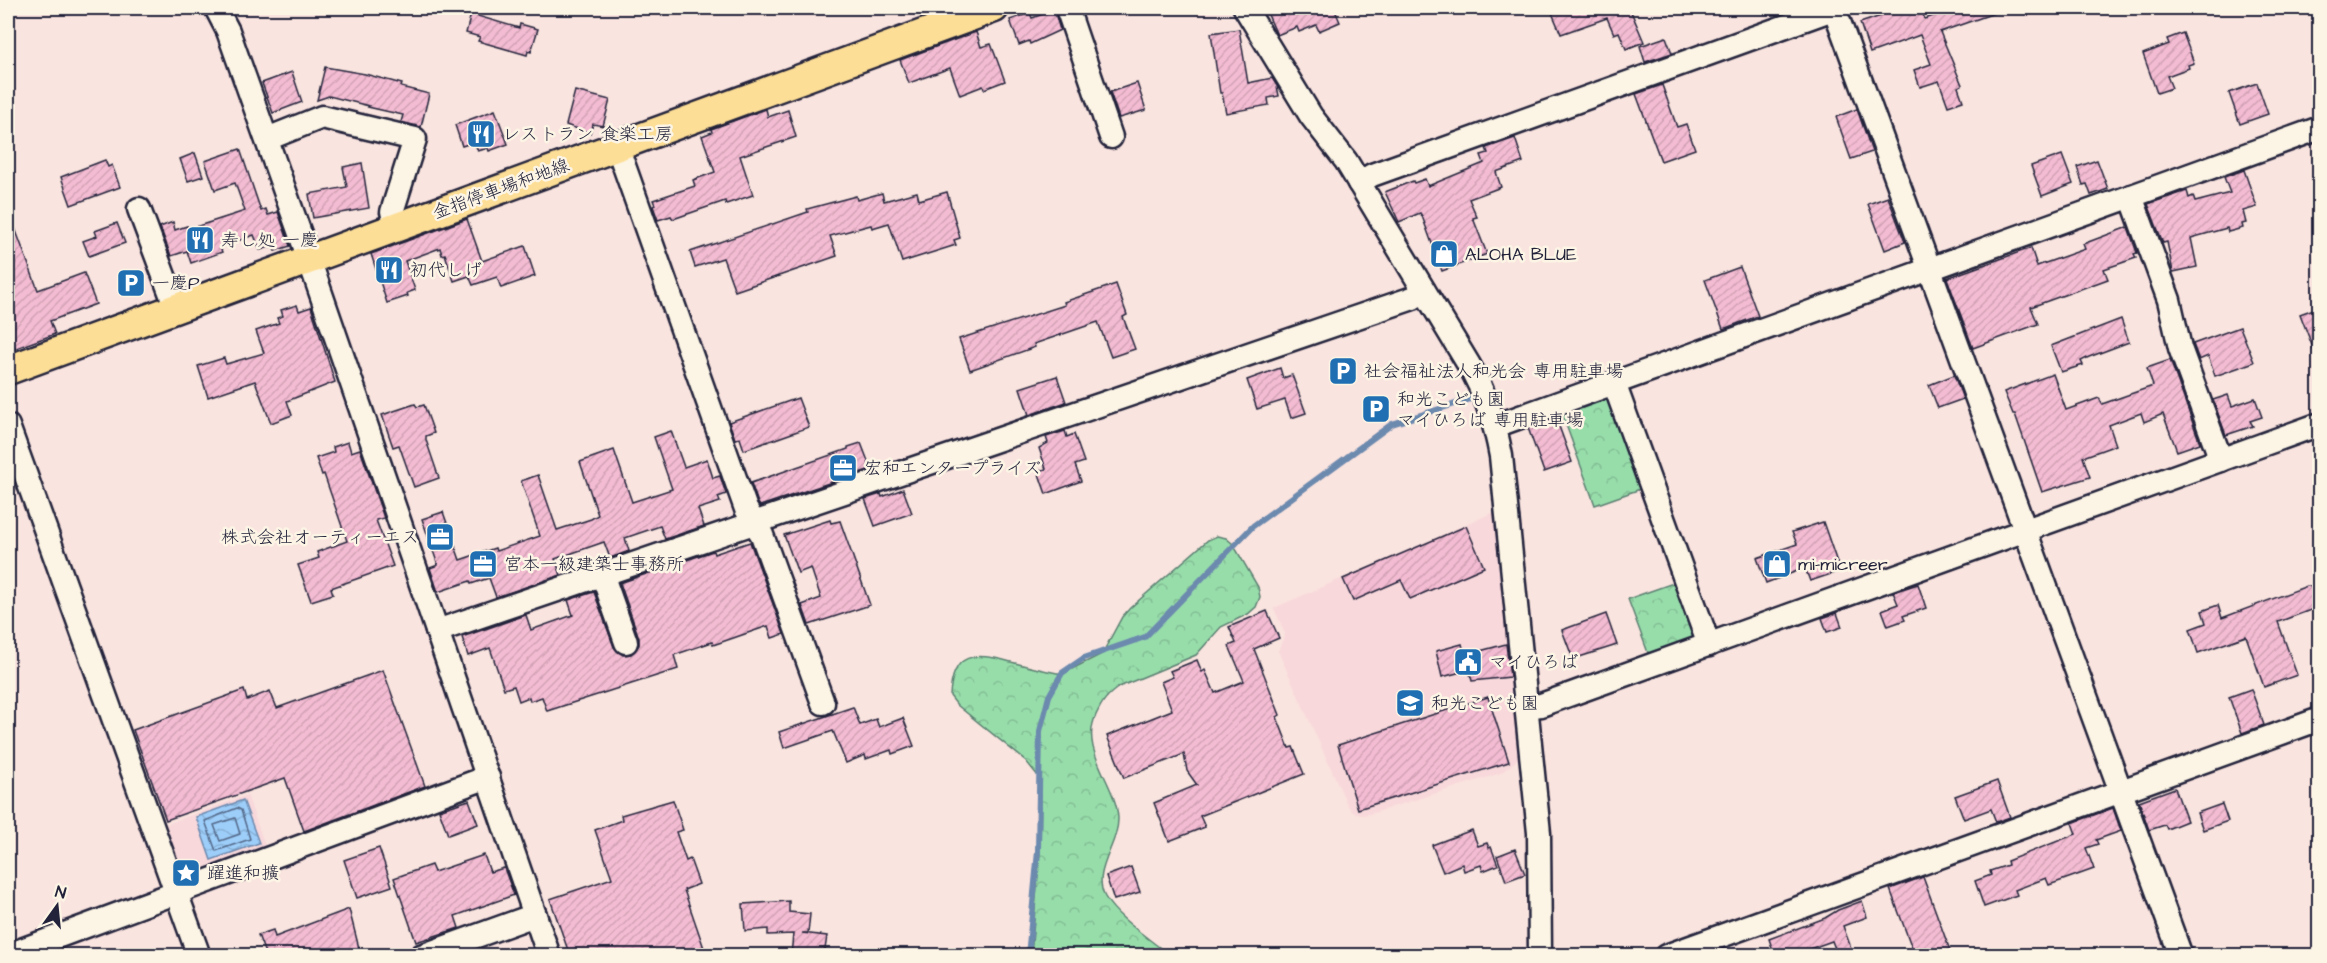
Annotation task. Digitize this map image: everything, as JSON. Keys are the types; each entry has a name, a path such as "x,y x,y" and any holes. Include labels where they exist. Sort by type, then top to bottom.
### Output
{"main road":[{"name":"金指停車場和地線","path":"8,370 994,8"}],"street":[{"path":"216,8 228,31 267,139 549,956"},
{"path":"1067,8 1111,137"},
{"path":"1245,8 1311,116 1346,161 1472,370 1495,426 1501,456 1539,847 1540,956"},
{"path":"1359,183 1372,175 1835,8 2181,956"},
{"path":"267,139 322,117 415,139 393,213 398,226"},
{"path":"1495,426 2319,128"},
{"path":"617,146 746,509 762,536 824,703"},
{"path":"2131,196 2169,300 2180,348 2221,459"},
{"path":"139,208 176,308"},
{"path":"437,631 1413,298 1424,291"},
{"path":"1614,383 1709,645"},
{"path":"1526,707 1541,705 2319,424"},
{"path":"8,426 199,956"},
{"path":"602,574 626,642"},
{"path":"1666,956 2319,719"},
{"path":"8,954 488,777"},
{"path":"421,956 535,915"}],"shaded area":[{"name":"和光こども園","path":"1499,510 1523,755 1501,773 1370,814 1361,815 1353,812 1347,804 1278,651 1285,634 1274,608"},
{"path":"247,795 267,851 188,880 180,877 161,826"}],"green space":[{"path":"1608,395 1646,487 1595,505 1561,411"},
{"path":"1217,536 1226,538 1233,544 1258,587 1260,597 1256,607 1248,614 1221,627 1196,655 1119,687 1100,706 1092,728 1095,754 1116,805 1118,818 1101,878 1105,897 1117,913 1169,955 1031,955 1040,852 1041,792 1038,776 1026,761 957,705 950,696 955,670 968,658 976,656 1064,673 1102,654 1122,617 1130,608 1208,540"},
{"path":"1679,581 1696,641 1650,658 1628,599"}],"water":[{"path":"243,800 259,843 211,860 196,817"}],"building":[{"path":"1265,8 1334,8 1340,22 1319,31 1316,25 1299,32 1297,27 1277,35"},
{"path":"1550,8 1632,8 1630,9 1644,42 1626,49 1619,32 1614,34 1607,18 1561,34"},
{"path":"1893,8 1920,8 1925,19 1955,8 2002,8 2003,10 1940,32 1962,85 1958,87 1963,101 1948,106 1939,81 1920,87 1914,70 1931,64 1920,35 1870,53 1860,23 1881,16 1879,13"},
{"path":"1054,10 1060,30 1030,44 1029,41 1019,45 1010,20 1030,13 1032,18"},
{"path":"471,14 519,28 520,24 538,29 531,52 528,51 527,55 478,41 480,37 466,33"},
{"path":"1239,29 1248,83 1272,78 1279,96 1268,98 1269,105 1226,113 1222,93 1220,93 1211,33"},
{"path":"976,32 981,47 991,44 1005,81 960,95 950,68 909,83 900,60"},
{"path":"2183,33 2194,63 2188,65 2189,68 2167,76 2172,88 2157,93 2143,54 2169,44 2167,39"},
{"path":"1666,37 1672,53 1645,62 1640,46"},
{"path":"325,67 365,74 429,94 421,127 401,122 403,115 369,106 329,96 317,100"},
{"path":"292,72 302,102 273,113 262,83"},
{"path":"1137,83 1146,110 1119,118 1110,92"},
{"path":"2257,83 2268,114 2240,124 2229,93"},
{"path":"1662,85 1677,127 1686,124 1695,149 1661,161 1636,94"},
{"path":"575,91 610,100 603,126 593,124 590,133 566,125"},
{"path":"766,109 768,117 788,110 796,137 740,156 753,195 726,204 725,201 673,219 671,216 658,220 653,200 695,186 693,180 715,172 702,136 712,132 711,129"},
{"path":"1857,109 1872,152 1851,159 1836,117"},
{"name":"レストラン 食楽工房","path":"495,110 508,144 489,151 488,148 478,151 474,142 462,146 455,125"},
{"path":"1515,138 1523,162 1496,172 1501,187 1469,199 1477,217 1473,218 1487,254 1442,271 1420,213 1399,222 1385,192 1413,181 1414,183 1425,179 1428,186 1484,163 1481,155 1488,153 1486,148"},
{"path":"240,149 261,211 266,209 268,215 278,212 290,246 275,251 273,246 260,250 254,235 220,247 222,252 191,263 187,251 171,256 160,227 173,222 175,230 187,226 189,229 245,211 235,183 215,190 205,161"},
{"path":"195,153 203,176 188,181 180,159"},
{"path":"2062,155 2073,184 2042,196 2031,166"},
{"path":"105,160 108,167 112,165 120,187 71,205 61,177"},
{"path":"2097,160 2108,189 2091,195 2087,184 2083,185 2077,167"},
{"path":"362,163 369,208 313,218 309,194 347,187 343,167"},
{"path":"2244,170 2257,207 2243,211 2246,223 2242,224 2243,228 2228,232 2227,228 2191,238 2197,267 2173,272 2167,242 2163,243 2148,204 2187,191 2189,198 2193,196 2195,202 2230,193 2224,177"},
{"path":"917,192 919,200 947,192 960,238 954,240 956,245 902,262 889,223 872,228 871,225 830,236 837,256 735,291 723,258 695,267 690,252 808,212 807,209 856,196 857,200 882,193 884,201"},
{"path":"1888,197 1905,242 1885,250 1868,204"},
{"path":"8,212 38,290 84,273 96,304 50,321 55,334 8,351"},
{"path":"467,219 482,261 525,246 535,276 501,288 497,277 473,285 469,276 454,281 445,254 442,255 440,248 405,261 415,290 407,293 408,296 387,303 371,254"},
{"path":"117,223 125,243 89,256 83,241 97,236 95,231"},
{"path":"2128,227 2137,253 2134,254 2136,258 2104,269 2108,279 2031,307 2038,324 1973,348 1947,278 2031,248 2037,266 2085,249 2083,244"},
{"path":"1740,267 1758,316 1723,329 1705,280"},
{"path":"1116,284 1127,315 1123,317 1135,349 1111,357 1098,322 1034,344 1035,347 970,370 959,339 1065,305 1064,302"},
{"path":"297,305 299,311 311,307 335,382 287,401 292,415 271,423 255,381 208,397 198,366 224,358 226,364 264,353 256,331 279,323 277,318 283,316 281,310"},
{"path":"2319,307 2319,360 2318,361 2300,314"},
{"path":"2121,319 2129,342 2081,361 2083,365 2061,372 2051,346"},
{"path":"2240,327 2254,362 2215,376 2208,356 2199,360 2193,344"},
{"path":"2170,360 2200,443 2177,451 2163,414 2144,422 2141,413 2109,425 2116,445 2083,457 2090,477 2042,492 2015,414 2004,392 2053,374 2066,410 2099,398 2102,404 2153,386 2147,368"},
{"path":"1280,368 1283,378 1292,375 1306,413 1291,418 1285,400 1257,409 1247,380"},
{"path":"1954,375 1963,399 1938,408 1929,385"},
{"path":"1057,376 1066,402 1029,415 1020,388"},
{"path":"2228,395 2232,406 2255,398 2262,417 2250,421 2253,426 2226,435 2213,400"},
{"path":"798,398 809,427 744,450 740,438 735,439 729,422"},
{"path":"415,404 417,407 424,405 434,433 426,436 426,440 439,478 414,487 399,445 393,447 382,415"},
{"path":"1556,418 1572,462 1544,472 1528,428"},
{"path":"671,431 684,467 707,459 713,478 720,476 726,494 718,497 720,502 698,509 704,526 665,539 660,526 625,538 629,551 610,558 604,542 555,559 561,575 496,597 489,578 471,584 470,581 438,592 430,568 438,565 422,519 443,512 460,560 540,536 521,481 538,475 557,530 591,519 598,515 580,462 614,450 632,502 672,489 654,437"},
{"path":"1065,431 1067,437 1074,434 1084,462 1075,465 1081,481 1046,494 1038,471 1046,469 1039,448 1048,443 1046,437"},
{"path":"348,442 351,452 360,449 384,518 376,520 393,566 331,588 333,594 311,601 298,565 319,558 317,552 347,541 324,474 322,475 316,458 334,452 333,447"},
{"path":"861,443 871,469 760,506 758,503 751,483"},
{"path":"903,489 912,513 875,526 865,499 881,494 882,497"},
{"path":"830,520 831,523 840,521 870,605 809,625 802,605 821,598 811,568 798,573 784,535"},
{"path":"1823,522 1840,571 1810,581 1805,568 1766,583 1757,558 1797,544 1792,532"},
{"path":"1466,526 1484,567 1410,599 1401,580 1353,601 1343,579"},
{"path":"750,542 784,634 772,638 768,626 713,645 712,642 674,655 678,669 547,711 542,697 530,701 529,697 519,701 514,686 504,689 490,648 468,656 462,637 526,615 531,630 573,615 568,600 594,592 614,647 623,655 631,654 639,645 639,638 620,583 713,551 714,554"},
{"path":"1918,584 1926,608 1903,616 1905,620 1888,626 1882,610 1898,604 1893,592"},
{"path":"2307,586 2319,588 2319,607 2278,622 2297,675 2264,687 2246,636 2198,653 2190,629 2206,623 2202,611 2218,605 2222,618"},
{"path":"1267,611 1279,638 1254,649 1280,715 1277,717 1289,748 1293,747 1304,774 1200,816 1205,827 1169,841 1154,803 1197,785 1187,771 1184,754 1124,778 1107,736 1172,710 1161,682 1173,677 1170,671 1197,660 1202,672 1205,670 1215,693 1244,681 1229,646 1236,643 1229,627"},
{"path":"1837,613 1842,627 1827,632 1822,618"},
{"path":"1606,614 1617,645 1573,659 1562,630"},
{"name":"マイひろば","path":"1462,644 1465,655 1506,644 1510,677 1472,681 1469,670 1442,677 1436,651"},
{"path":"383,670 425,786 304,831 285,778 166,820 133,730 244,690 247,700 270,691 277,708"},
{"path":"2251,689 2264,725 2242,733 2229,697"},
{"path":"1488,697 1509,762 1358,809 1338,745"},
{"path":"853,707 860,725 876,719 879,727 903,718 914,746 892,754 891,750 866,759 865,755 846,763 833,731 784,748 779,732"},
{"path":"1997,781 2010,817 1996,822 1991,809 1964,819 1955,796"},
{"path":"2175,788 2187,821 2167,829 2165,825 2149,830 2139,801"},
{"path":"469,800 478,824 448,835 439,810"},
{"path":"673,800 683,830 676,832 686,861 690,859 699,884 684,890 705,951 691,956 570,956 550,899 612,878 595,830 622,820 621,815"},
{"path":"2222,804 2228,821 2203,830 2197,813"},
{"path":"2113,808 2121,831 2096,840 2098,844 2086,848 2094,869 2049,885 2046,878 2015,890 2017,895 1984,907 1975,881 1991,875 1990,871 2008,865 2007,861 2076,834 2072,823"},
{"path":"1472,830 1478,846 1487,843 1489,848 1491,847 1498,865 1483,871 1481,865 1464,871 1462,864 1443,872 1432,845"},
{"path":"379,848 392,886 357,898 344,860"},
{"path":"1515,849 1525,874 1506,881 1497,856"},
{"path":"484,855 490,872 504,868 514,895 455,916 459,928 416,942 394,878 431,865 434,872"},
{"path":"1131,867 1140,892 1114,900 1106,876"},
{"path":"1923,877 1952,956 1915,956 1890,889"},
{"path":"789,901 789,912 810,914 808,933 802,933 827,936 824,956 791,956 793,934 768,935 768,929 745,931 743,904"},
{"path":"1862,901 1867,917 1843,926 1854,956 1838,956 1832,941 1801,952 1802,956 1775,956 1769,939"},
{"path":"349,909 361,956 343,956 340,948 318,956 266,956 258,935 273,930 275,937"}],"waterway":[{"path":"1028,956 1038,851 1040,731 1049,696 1062,673 1084,658 1145,637 1253,526 1392,424 1474,398"}],"place":[{"name":"レストラン 食楽工房","path":"481,134"},
{"name":"寿し処 一慶","path":"200,240"},
{"name":"ALOHA BLUE","path":"1444,254"},
{"name":"初代しげ","path":"389,270"},
{"name":"一慶P","path":"131,283"},
{"name":"社会福祉法人和光会 専用駐車場","path":"1343,371"},
{"name":"和光こども園 マイひろば 専用駐車場","path":"1376,409"},
{"name":"宏和エンタープライズ","path":"843,468"},
{"name":"株式会社オーティーエス","path":"440,537"},
{"name":"宮本一級建築士事務所","path":"483,564"},
{"name":"mi-micreer","path":"1777,564"},
{"name":"マイひろば","path":"1468,662"},
{"name":"和光こども園","path":"1410,703"},
{"name":"躍進和擴","path":"186,873"}]}
